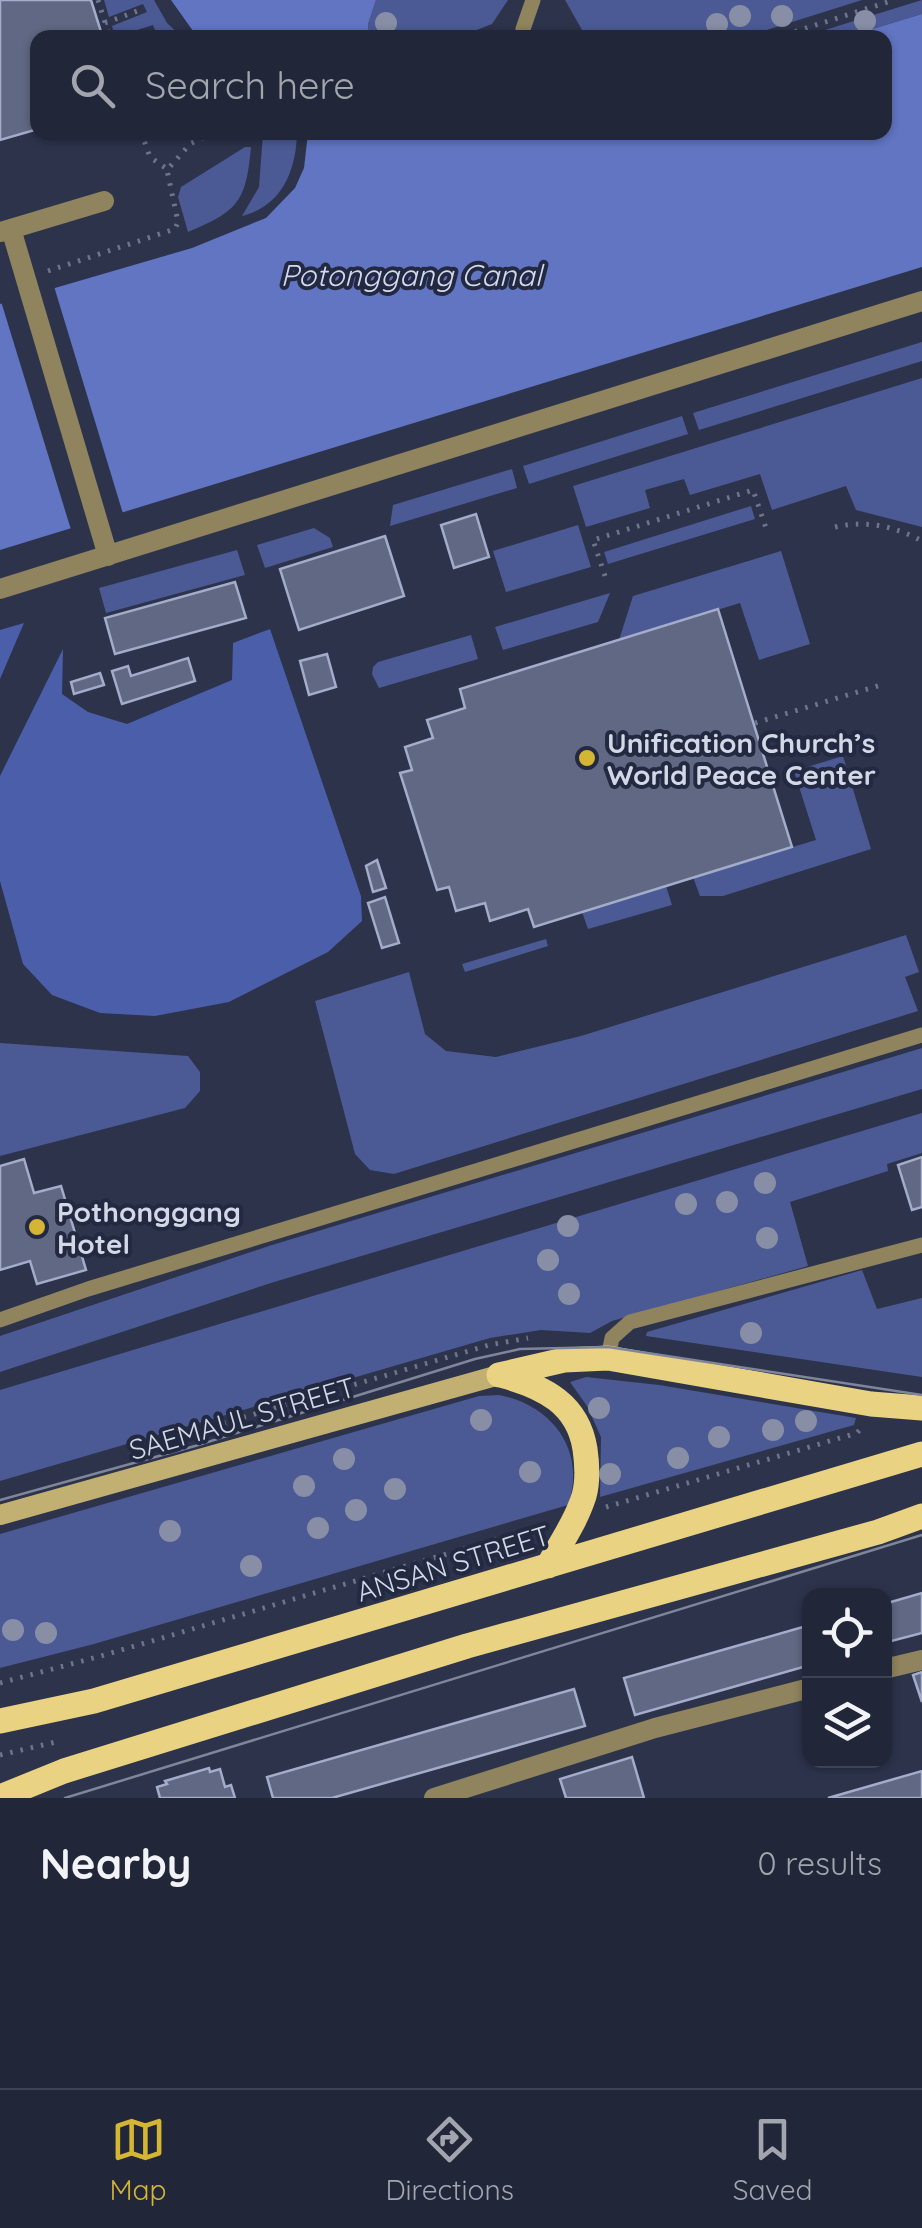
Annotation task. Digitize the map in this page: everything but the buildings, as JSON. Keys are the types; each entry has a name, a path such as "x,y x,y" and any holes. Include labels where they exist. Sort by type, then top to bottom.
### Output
{"main road":[{"path":"499,1375 564,1360 608,1358 870,1404 922,1408"},
{"path":"499,1375 537,1385 566,1405 582,1432 585,1492 548,1566"},
{"name":"SAEMAUL STREET","path":"0,1515 499,1375"},
{"name":"ANSAN STREET","path":"0,1721 94,1700 922,1454"},
{"path":"0,1797 64,1772 466,1646 860,1537 922,1516"}],"street":[{"path":"104,201 6,231 27,284 108,556"},
{"path":"0,589 922,301"},
{"path":"892,1667 922,1660"},
{"path":"434,1798 655,1728 802,1690"}],"lane":[{"path":"523,30 533,0"},
{"path":"0,1320 88,1289 922,1035"},
{"path":"608,1358 612,1338 630,1322 922,1244"}],"path":[{"path":"98,0 108,30"},
{"path":"800,30 894,0"},
{"path":"105,22 140,10"},
{"path":"27,284 175,229 178,222 167,170 150,158 144,140"},
{"path":"167,170 198,140"},
{"path":"605,576 593,540 753,490 766,528"},
{"path":"835,528 858,522 872,524 922,541"},
{"path":"755,723 884,684"},
{"path":"0,1682 101,1656 858,1433 870,1404"}],"shaded area":[{"path":"104,0 154,0 174,30 155,30 153,25 113,30 112,26 147,12 143,4 109,17"},
{"path":"376,0 508,0 492,24 477,30 368,30"},
{"path":"565,0 862,0 767,30 582,30"},
{"path":"922,0 922,14 869,30 825,30"},
{"path":"262,140 296,140 290,173 277,195 242,216 259,187"},
{"path":"251,147 249,165 237,202 219,217 188,232 178,197 181,187"},
{"path":"922,342 922,361 699,430 693,413"},
{"path":"922,378 922,527 856,510 846,486 772,510 760,474 690,495 684,479 645,490 650,508 586,527 573,486"},
{"path":"682,416 688,434 529,484 523,466"},
{"path":"512,469 517,488 390,526 393,505"},
{"path":"751,506 755,519 608,564 604,552"},
{"path":"578,525 591,567 506,592 493,551"},
{"path":"314,528 330,538 333,547 265,568 257,545"},
{"path":"237,550 245,575 106,613 99,588"},
{"path":"781,551 810,644 759,660 740,603 619,640 633,596"},
{"path":"610,593 598,622 503,650 495,627"},
{"path":"24,623 0,679 0,630"},
{"path":"270,629 361,896 362,921 328,952 229,1002 155,1016 100,1013 52,995 23,964 0,881 0,776 63,649 62,694 88,712 127,724 232,680 233,643"},
{"path":"471,635 478,659 379,688 372,674 378,662"},
{"path":"843,756 871,849 723,896 700,896 693,877 816,840 794,771"},
{"path":"666,886 672,905 588,929 582,912"},
{"path":"906,935 919,972 905,977 918,1011 394,1174 370,1170 355,1154 315,1001 409,972 425,1034 446,1051 496,1057 581,1036"},
{"path":"546,939 548,946 465,972 462,964"},
{"path":"0,1043 188,1056 200,1072 200,1091 185,1108 0,1156"},
{"path":"922,1048 922,1089 274,1282 0,1372 0,1336 272,1245"},
{"path":"922,1113 922,1153 887,1164 888,1171 790,1202 808,1266 612,1321 590,1333 541,1330 490,1338 0,1481 0,1390"},
{"path":"862,1270 877,1309 922,1298 922,1377 646,1336 647,1332"},
{"path":"586,1377 659,1385 856,1418 854,1425 600,1497 601,1437 587,1406 570,1382"},
{"path":"499,1395 535,1409 560,1434 573,1466 568,1505 0,1668 0,1534 479,1396"}],"water":[{"path":"171,0 376,0 368,30 192,30"},
{"name":"Potonggang Canal","path":"922,14 922,267 0,550 0,304 192,248 266,218 295,188 304,168 307,140 892,140 892,30 869,30"}],"pier":[{"path":"53,283 124,517 72,533 0,298"}],"tram line":[{"path":"0,1500 520,1349 608,1347 922,1395"},
{"path":"65,1798 922,1535"}],"place":[{"name":"Unification Church’s World Peace Center","path":"587,758"},
{"name":"Pothonggang Hotel","path":"37,1227"}]}
